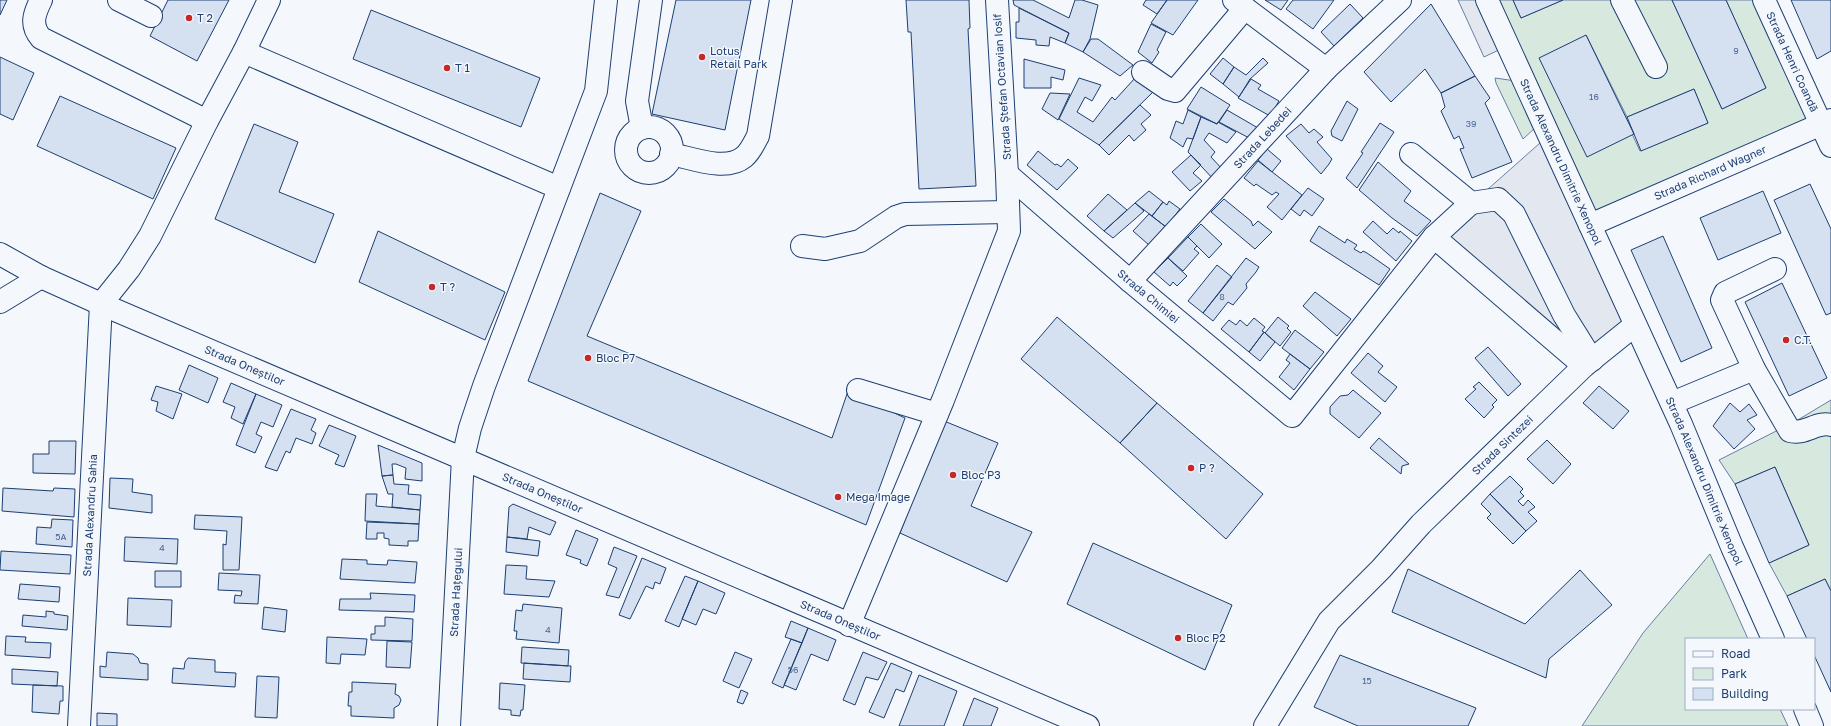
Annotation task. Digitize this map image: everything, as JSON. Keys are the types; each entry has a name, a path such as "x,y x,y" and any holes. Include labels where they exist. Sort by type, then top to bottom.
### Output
{"street":[{"path":"41,0 34,14 33,21 35,32 41,38 206,121"},
{"path":"119,0 151,16"},
{"path":"101,304 129,269 150,236 206,121 244,52 268,0"},
{"name":"Strada Hațegului","path":"449,726 462,458 484,386 596,91 606,0"},
{"path":"642,128 637,101 650,0"},
{"path":"671,154 718,163 731,163 744,157 752,147 758,136 781,0"},
{"name":"Strada Ștefan Octavian Iosif","path":"850,625 937,414 1009,232 997,0"},
{"name":"Strada Lebedei","path":"1130,281 1326,69 1400,0"},
{"name":"Strada Alexandru Dimitrie Xenopol","path":"1487,0 1672,403 1732,547 1773,638"},
{"path":"1622,0 1656,67"},
{"name":"Strada Henri Coandă","path":"1764,0 1826,122 1831,146"},
{"path":"1143,72 1168,89 1175,91 1239,4 1326,69"},
{"path":"244,52 559,188"},
{"name":"Strada Richard Wagner","path":"1590,225 1826,122"},
{"path":"650,127 664,133 672,147 669,161 659,171 645,173 632,167 626,153 626,145 629,138 634,132 642,128 650,127"},
{"path":"1411,154 1471,203"},
{"name":"Strada Chimiei","path":"1007,174 1130,281 1292,416 1434,237"},
{"path":"1498,199 1514,214 1588,363 1434,237 1471,203 1498,199"},
{"path":"802,246 825,249 860,241 896,216 905,214 1008,212"},
{"name":"Strada Oneștilor","path":"0,254 41,277 101,304 1088,726"},
{"path":"1775,269 1725,293 1722,300 1754,369 1790,430 1797,432 1823,424 1831,425"},
{"path":"0,302 41,277"},
{"name":"Strada Alexandru Sahia","path":"79,726 101,304"},
{"path":"1588,363 1635,325"},
{"name":"Strada Sintezei","path":"1265,726 1329,621 1381,569 1421,524 1588,363"},
{"path":"1672,403 1754,369"},
{"path":"858,390 937,414"},
{"path":"1805,710 1812,726"}],"green space":[{"path":"1487,0 1513,0 1521,18 1563,0 1672,0 1722,109 1766,88 1726,0 1764,0 1821,124 1590,225","holes":["1586,35 1627,117 1694,89 1708,123 1640,151"]},
{"path":"1495,78 1516,81 1536,127 1523,139 1496,83"},
{"path":"1831,400 1831,591 1825,579 1787,596 1769,563 1809,545 1775,467 1735,484 1719,460 1796,421"},
{"path":"1710,554 1748,638 1685,638 1685,710 1780,710 1788,726 1582,726 1643,633"}],"shaded area":[{"path":"1458,0 1483,0 1505,47 1484,57"},
{"path":"1549,135 1635,325 1593,359 1434,237"}],"building":[{"path":"0,0 7,0 0,15"},
{"name":"T 2","path":"168,0 229,0 197,61 150,36"},
{"name":"Lotus Retail Park","path":"676,0 751,0 725,130 652,114"},
{"path":"906,0 969,0 970,28 968,29 976,186 919,189 911,32 908,32"},
{"path":"1013,0 1033,0 1069,18 1075,0 1082,0 1098,5 1090,39 1083,52 1065,43 1069,33 1014,5"},
{"path":"1146,0 1167,0 1157,14 1143,5"},
{"path":"1167,0 1198,0 1173,35 1151,23"},
{"path":"1265,0 1288,0 1281,10"},
{"path":"1293,0 1334,0 1313,29 1286,9"},
{"path":"1513,0 1563,0 1521,18"},
{"path":"1672,0 1726,0 1766,88 1722,109"},
{"path":"1791,0 1831,0 1831,51 1817,59"},
{"path":"1350,4 1363,18 1334,46 1321,32"},
{"path":"1431,4 1475,76 1441,93 1425,69 1391,102 1364,72"},
{"path":"1019,8 1069,33 1065,43 1050,37 1049,46 1036,45 1036,40 1016,38 1016,22 1019,22"},
{"name":"T 1","path":"371,10 540,78 521,127 353,59"},
{"path":"1151,24 1166,32 1157,50 1159,52 1152,63 1138,52"},
{"path":"1586,35 1634,134 1587,157 1539,58"},
{"path":"1091,39 1098,39 1133,65 1120,76 1083,52"},
{"path":"0,57 34,73 13,120 0,114"},
{"path":"1223,58 1234,67 1223,84 1210,74"},
{"path":"1263,58 1268,63 1250,79 1239,97 1223,84 1234,67 1246,75"},
{"path":"1024,59 1065,70 1063,80 1051,77 1051,88 1024,88"},
{"path":"1475,76 1490,98 1485,103 1512,162 1472,178 1460,149 1464,148 1459,136 1454,139 1441,111 1445,107 1441,93"},
{"path":"1079,78 1101,85 1092,101 1085,97 1077,112 1093,122 1112,97 1115,100 1135,78 1153,92 1099,145 1059,119"},
{"path":"1251,79 1261,85 1258,89 1279,101 1270,116 1238,98"},
{"path":"1201,87 1230,105 1217,124 1187,109"},
{"path":"1694,89 1708,123 1641,151 1627,117"},
{"path":"1050,93 1070,94 1058,120 1042,109"},
{"path":"60,96 176,148 153,199 37,146"},
{"path":"1347,101 1358,109 1342,141 1332,136 1331,131"},
{"path":"1140,105 1151,115 1141,124 1146,130 1134,141 1129,135 1109,155 1099,145"},
{"path":"1188,110 1201,117 1193,139 1187,138 1183,147 1170,138 1176,121 1183,124"},
{"path":"1227,110 1258,128 1251,139 1219,122"},
{"path":"1201,117 1217,124 1218,122 1236,132 1227,143 1209,133 1204,140 1215,152 1211,157 1224,171 1215,181 1188,152"},
{"path":"1380,123 1394,132 1357,188 1346,178 1363,153 1361,152"},
{"path":"254,124 298,142 279,192 334,214 315,263 215,219"},
{"path":"1301,124 1309,133 1314,129 1323,137 1317,142 1332,159 1321,174 1286,136"},
{"path":"1267,149 1281,161 1272,172 1258,160"},
{"path":"1038,151 1055,165 1057,164 1061,167 1068,159 1078,168 1057,190 1027,165"},
{"path":"1191,155 1201,165 1193,173 1202,181 1190,191 1172,172"},
{"path":"1258,161 1302,195 1282,220 1267,207 1279,194 1276,192 1272,195 1256,184 1254,186 1244,178"},
{"path":"1378,162 1411,191 1404,201 1431,221 1417,236 1392,218 1359,190"},
{"path":"1810,184 1831,229 1831,313 1826,315 1774,200"},
{"path":"1308,188 1324,199 1312,216 1304,210 1300,216 1291,209"},
{"path":"1149,191 1163,202 1152,216 1135,203"},
{"path":"1763,191 1781,233 1718,260 1700,218"},
{"name":"Bloc P7","path":"600,193 641,211 587,336 832,438 848,391 905,418 866,525 528,381"},
{"path":"1108,194 1127,210 1104,231 1087,216"},
{"path":"1224,199 1251,221 1253,226 1258,221 1272,232 1255,249 1211,212"},
{"path":"1169,201 1180,209 1166,227 1152,216 1163,202 1167,205"},
{"path":"1135,203 1144,211 1113,238 1104,231"},
{"path":"1149,214 1166,227 1149,245 1133,231"},
{"path":"1373,221 1387,234 1393,228 1399,233 1400,231 1412,241 1396,261 1363,232"},
{"path":"1201,224 1222,244 1209,258 1188,237"},
{"path":"1319,226 1345,243 1347,239 1357,245 1354,249 1361,253 1363,251 1367,253 1390,269 1379,285 1310,241"},
{"name":"T ?","path":"378,231 505,292 485,340 359,282"},
{"path":"1663,236 1712,348 1681,362 1631,250"},
{"path":"1188,237 1197,246 1194,249 1199,253 1183,271 1168,258"},
{"path":"1168,258 1187,276 1177,286 1173,282 1170,286 1154,272"},
{"path":"1246,258 1259,267 1246,284 1247,288 1233,305 1228,302 1213,321 1203,313"},
{"path":"1217,265 1232,277 1203,313 1188,301"},
{"name":"C.T.","path":"1782,283 1827,378 1789,396 1745,302"},
{"path":"1315,292 1351,319 1337,336 1303,306"},
{"path":"1057,317 1157,403 1120,443 1021,359"},
{"path":"1278,317 1289,326 1287,328 1291,332 1280,346 1265,333"},
{"path":"1254,318 1265,327 1262,331 1264,332 1249,352 1221,329 1229,320 1236,325 1240,320 1247,326"},
{"path":"1295,330 1324,352 1310,369 1282,348"},
{"path":"1264,332 1275,342 1260,361 1249,352"},
{"path":"1488,347 1521,384 1508,396 1475,358"},
{"path":"1368,353 1383,366 1378,372 1397,387 1385,402 1351,373"},
{"path":"1290,354 1310,369 1294,390 1279,377 1290,363 1286,360"},
{"path":"189,365 218,378 208,403 179,390"},
{"path":"1479,382 1497,400 1492,405 1494,407 1484,418 1465,399 1476,389 1473,387"},
{"path":"231,383 256,394 243,424 231,418 235,407 223,402"},
{"path":"156,386 182,394 173,419 156,411 158,402 151,400"},
{"path":"1599,386 1629,411 1613,429 1583,403"},
{"path":"1353,390 1381,413 1359,438 1330,414 1330,407 1340,396 1348,395"},
{"path":"256,394 282,405 273,427 261,422 256,434 262,437 255,453 236,445"},
{"name":"P ?","path":"1157,403 1263,494 1226,539 1120,443"},
{"path":"1730,403 1740,412 1749,404 1757,415 1747,420 1755,429 1734,449 1713,426"},
{"path":"291,409 316,419 311,430 316,433 312,444 296,438 290,453 286,451 277,471 265,467"},
{"name":"Bloc P3","path":"944,421 998,443 971,506 1032,532 1007,582 900,533"},
{"path":"329,425 356,436 344,467 335,464 339,455 319,446"},
{"path":"1379,438 1409,464 1402,466 1401,474 1370,448"},
{"path":"1547,440 1571,464 1553,484 1527,459"},
{"path":"49,441 76,441 75,474 33,473 33,454 49,454"},
{"path":"378,445 422,463 422,481 405,479 406,468 396,464 392,464 393,475 382,476"},
{"path":"1775,467 1809,545 1769,563 1735,484"},
{"path":"393,475 394,484 409,485 408,494 421,495 420,510 392,507 393,494 388,494 382,476"},
{"path":"1510,476 1523,489 1520,492 1524,496 1518,501 1523,506 1528,500 1535,507 1528,512 1537,521 1526,531 1490,494"},
{"path":"110,478 133,479 132,492 152,495 152,513 109,508"},
{"path":"3,488 53,491 54,488 75,489 74,517 2,511"},
{"path":"366,494 377,494 376,506 420,510 419,524 365,521"},
{"path":"1490,494 1526,531 1513,544 1487,518 1491,514 1481,504"},
{"path":"513,504 556,522 550,535 529,527 527,539 507,537 509,507"},
{"path":"195,515 242,517 239,570 223,570 223,544 226,545 227,531 194,529"},
{"path":"52,519 73,520 72,547 36,544 37,527 51,528"},
{"path":"367,522 419,524 418,541 408,541 408,546 389,545 389,539 384,538 384,533 377,533 377,539 366,539"},
{"path":"576,530 598,539 587,566 580,563 581,560 566,555"},
{"path":"125,537 178,539 177,564 124,561"},
{"path":"507,537 540,541 538,556 506,552"},
{"name":"Bloc P2","path":"1093,543 1232,605 1205,670 1067,604"},
{"path":"614,547 637,556 619,598 606,595 617,568 608,564"},
{"path":"1,551 71,555 70,574 0,570"},
{"path":"642,558 666,568 660,584 655,582 653,589 646,586 630,619 619,615"},
{"path":"342,559 367,560 367,564 387,565 388,560 417,562 415,583 340,579"},
{"path":"506,565 527,566 526,579 555,581 549,597 504,594"},
{"path":"1408,569 1525,624 1580,570 1612,605 1549,659 1546,678 1392,612"},
{"path":"155,571 181,571 181,587 155,587"},
{"path":"219,573 260,575 258,604 234,603 235,595 241,596 242,591 218,590"},
{"path":"685,576 698,581 679,627 665,621"},
{"path":"1825,579 1831,591 1831,692 1815,657 1815,638 1807,638 1787,596"},
{"path":"698,581 725,593 716,614 703,609 696,625 682,619"},
{"path":"20,584 60,587 59,602 18,599"},
{"path":"370,593 415,595 414,612 339,610 340,599 371,599"},
{"path":"128,598 172,600 171,627 127,625"},
{"path":"523,604 562,608 559,643 516,639 517,631 514,631 516,610 522,611"},
{"path":"264,607 287,610 285,632 262,629"},
{"path":"46,611 68,616 67,630 22,626 23,615 46,617"},
{"path":"385,617 413,619 412,641 371,640 371,634 375,634 375,626 385,626"},
{"path":"791,621 808,628 802,643 785,637"},
{"path":"808,628 836,640 828,661 811,654 796,690 784,685"},
{"path":"6,636 26,637 25,642 51,643 50,658 5,655"},
{"path":"327,637 367,639 365,655 341,654 340,664 326,663"},
{"path":"791,639 802,643 783,688 772,683"},
{"path":"387,641 412,642 410,668 386,667"},
{"path":"522,647 569,650 568,666 521,663"},
{"path":"107,652 133,654 138,658 140,663 148,664 148,680 100,677 100,666 106,667"},
{"path":"735,652 752,659 739,688 723,681"},
{"path":"863,652 887,662 878,680 866,677 855,705 843,700"},
{"path":"1340,655 1476,708 1468,726 1358,726 1314,707"},
{"path":"188,658 215,660 215,672 236,673 235,687 172,683 173,668 184,669 185,662"},
{"path":"524,663 571,666 570,682 523,679"},
{"path":"891,663 912,672 904,692 896,689 884,718 869,712"},
{"path":"12,669 58,672 57,686 12,684"},
{"path":"919,675 957,691 944,726 899,726"},
{"path":"257,676 279,677 277,718 255,717"},
{"path":"352,682 396,684 395,694 399,696 401,700 399,705 394,708 394,718 351,716 351,706 348,706 349,692 352,692"},
{"path":"500,683 525,685 523,710 521,710 520,716 511,715 511,710 499,709"},
{"path":"33,685 63,686 63,701 60,701 59,714 32,712"},
{"path":"741,690 748,693 743,704 737,702"},
{"path":"974,698 998,708 991,726 963,726"},
{"path":"97,713 117,714 117,726 97,726"}],"place":[{"name":"T 2","path":"189,18"},
{"name":"Lotus Retail Park","path":"702,57"},
{"name":"T 1","path":"447,68"},
{"name":"T ?","path":"432,287"},
{"name":"C.T.","path":"1786,340"},
{"name":"Bloc P7","path":"588,358"},
{"name":"P ?","path":"1191,468"},
{"name":"Bloc P3","path":"953,475"},
{"name":"Mega Image","path":"838,497"},
{"name":"Bloc P2","path":"1178,638"}]}
